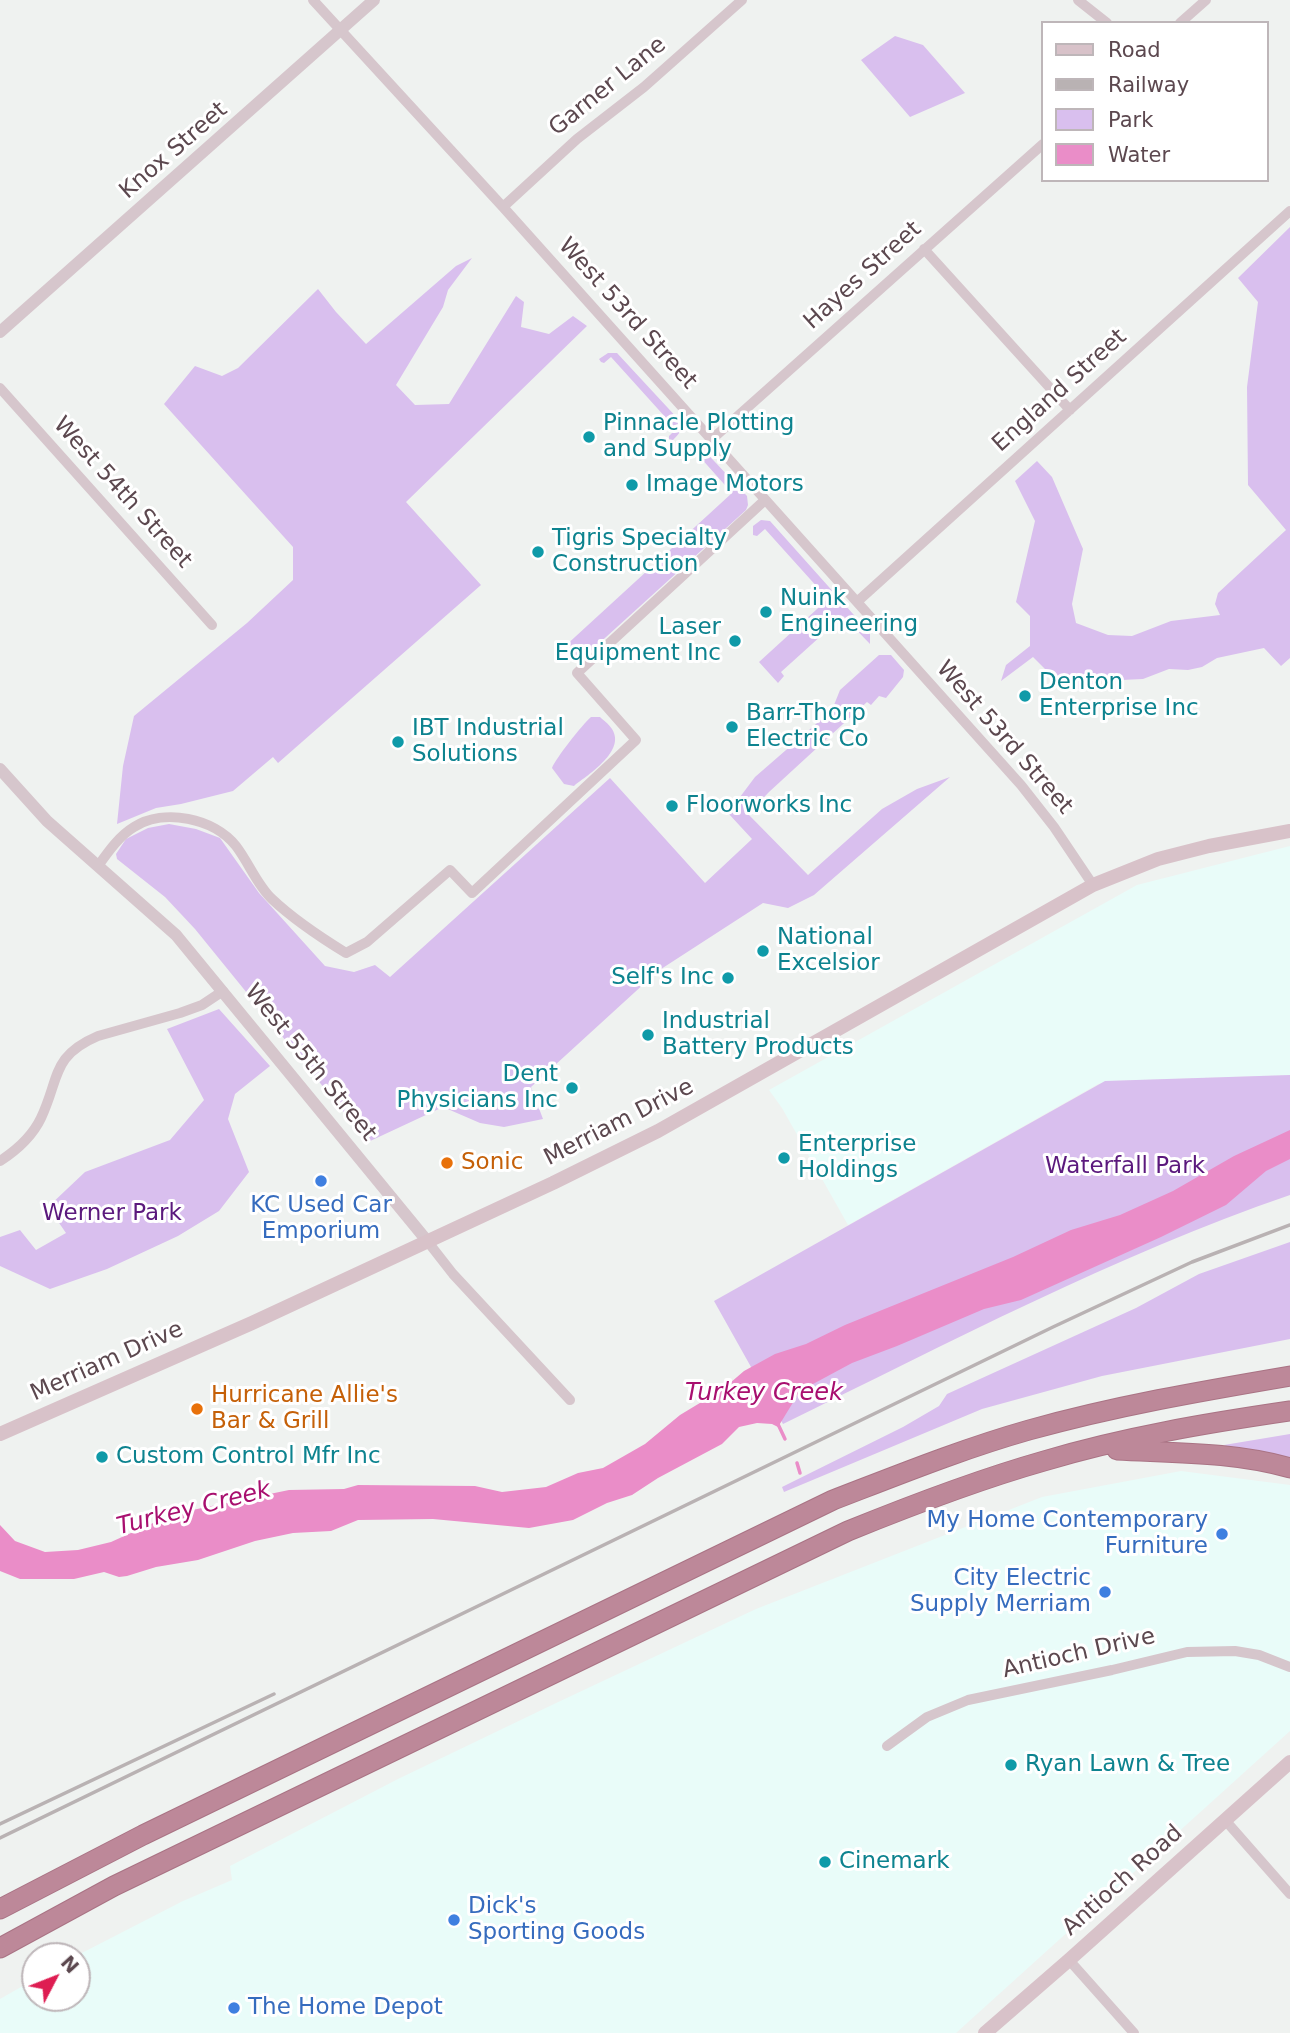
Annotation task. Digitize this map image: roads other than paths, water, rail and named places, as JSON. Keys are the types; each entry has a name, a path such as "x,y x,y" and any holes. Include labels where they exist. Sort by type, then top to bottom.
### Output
{"highway":[{"path":"0,1909 155,1829 833,1500 1029,1430 1173,1396 1290,1376"},
{"path":"0,1948 114,1886 814,1546 911,1505 1046,1460 1094,1448 1208,1423 1290,1411"},
{"path":"1094,1448 1225,1457 1290,1468"}],"main road":[{"name":"Merriam Drive","path":"0,1434 428,1242 658,1131 1093,885 1157,859 1290,831"},
{"name":"Antioch Road","path":"985,2033 1290,1762"}],"street":[{"name":"West 53rd Street","path":"313,0 858,601 1021,785 1054,827 1093,885"},
{"name":"Knox Street","path":"0,332 374,0"},
{"name":"Garner Lane","path":"502,207 577,139 643,87 742,0"},
{"path":"1078,0 1104,21"},
{"path":"1183,21 1206,0"},
{"name":"Hayes Street","path":"711,440 1042,145"},
{"name":"England Street","path":"858,601 1290,211"},
{"path":"924,249 1070,410"},
{"name":"West 54th Street","path":"0,388 212,625"},
{"path":"98,866 118,839 150,819 172,817 195,821 218,830 235,844 270,898 346,953 367,942 450,870 471,893 636,740 577,673 765,500"},
{"name":"West 55th Street","path":"0,769 47,821 176,935 453,1274 570,1401"},
{"path":"0,1161 32,1133 48,1101 58,1069 69,1052 98,1036 202,1005 223,991"},
{"name":"Antioch Drive","path":"887,1746 927,1717 968,1700 1187,1652 1235,1651 1259,1655 1290,1667"},
{"path":"1225,1819 1290,1894"},
{"path":"1069,1960 1134,2033"}],"water":[{"name":"Turkey Creek","path":"1290,1130 1290,1159 1266,1171 1226,1205 1021,1300 984,1309 852,1363 800,1391 778,1427 757,1423 739,1427 722,1444 632,1495 607,1503 573,1520 529,1528 433,1519 358,1520 331,1531 293,1533 255,1541 198,1560 156,1567 127,1576 119,1577 104,1572 74,1579 20,1579 0,1571 0,1525 15,1541 45,1552 78,1550 111,1542 173,1514 289,1490 344,1489 358,1485 475,1486 502,1492 546,1487 578,1473 603,1468 645,1444 680,1415 723,1389 744,1371 775,1354 806,1344 1071,1230 1120,1215 1173,1191 1234,1156"}],"waterway":[{"path":"777,1422 785,1439"},
{"path":"797,1463 800,1473"}],"railway":[{"path":"0,1838 1053,1327 1192,1262 1290,1225"},
{"path":"0,1824 274,1694"}],"place":[{"name":"Pinnacle Plotting and Supply","path":"589,437"},
{"name":"Image Motors","path":"632,485"},
{"name":"Tigris Specialty Construction","path":"538,552"},
{"name":"Nuink Engineering","path":"766,612"},
{"name":"Laser Equipment Inc","path":"735,641"},
{"name":"Denton Enterprise Inc","path":"1025,696"},
{"name":"Barr-Thorp Electric Co","path":"732,727"},
{"name":"IBT Industrial Solutions","path":"398,742"},
{"name":"Floorworks Inc","path":"672,806"},
{"name":"National Excelsior","path":"763,951"},
{"name":"Self's Inc","path":"728,978"},
{"name":"Industrial Battery Products","path":"648,1035"},
{"name":"Dent Physicians Inc","path":"572,1088"},
{"name":"Enterprise Holdings","path":"784,1158"},
{"name":"Sonic","path":"447,1163"},
{"name":"KC Used Car Emporium","path":"321,1181"},
{"name":"Hurricane Allie's Bar & Grill","path":"197,1409"},
{"name":"Custom Control Mfr Inc","path":"102,1457"},
{"name":"My Home Contemporary Furniture","path":"1222,1534"},
{"name":"City Electric Supply Merriam","path":"1105,1592"},
{"name":"Ryan Lawn & Tree","path":"1011,1765"},
{"name":"Cinemark","path":"825,1862"},
{"name":"Dick's Sporting Goods","path":"454,1920"},
{"name":"The Home Depot","path":"234,2008"}],"park label":[{"name":"Waterfall Park","path":"1125,1167"},
{"name":"Werner Park","path":"112,1214"}]}
